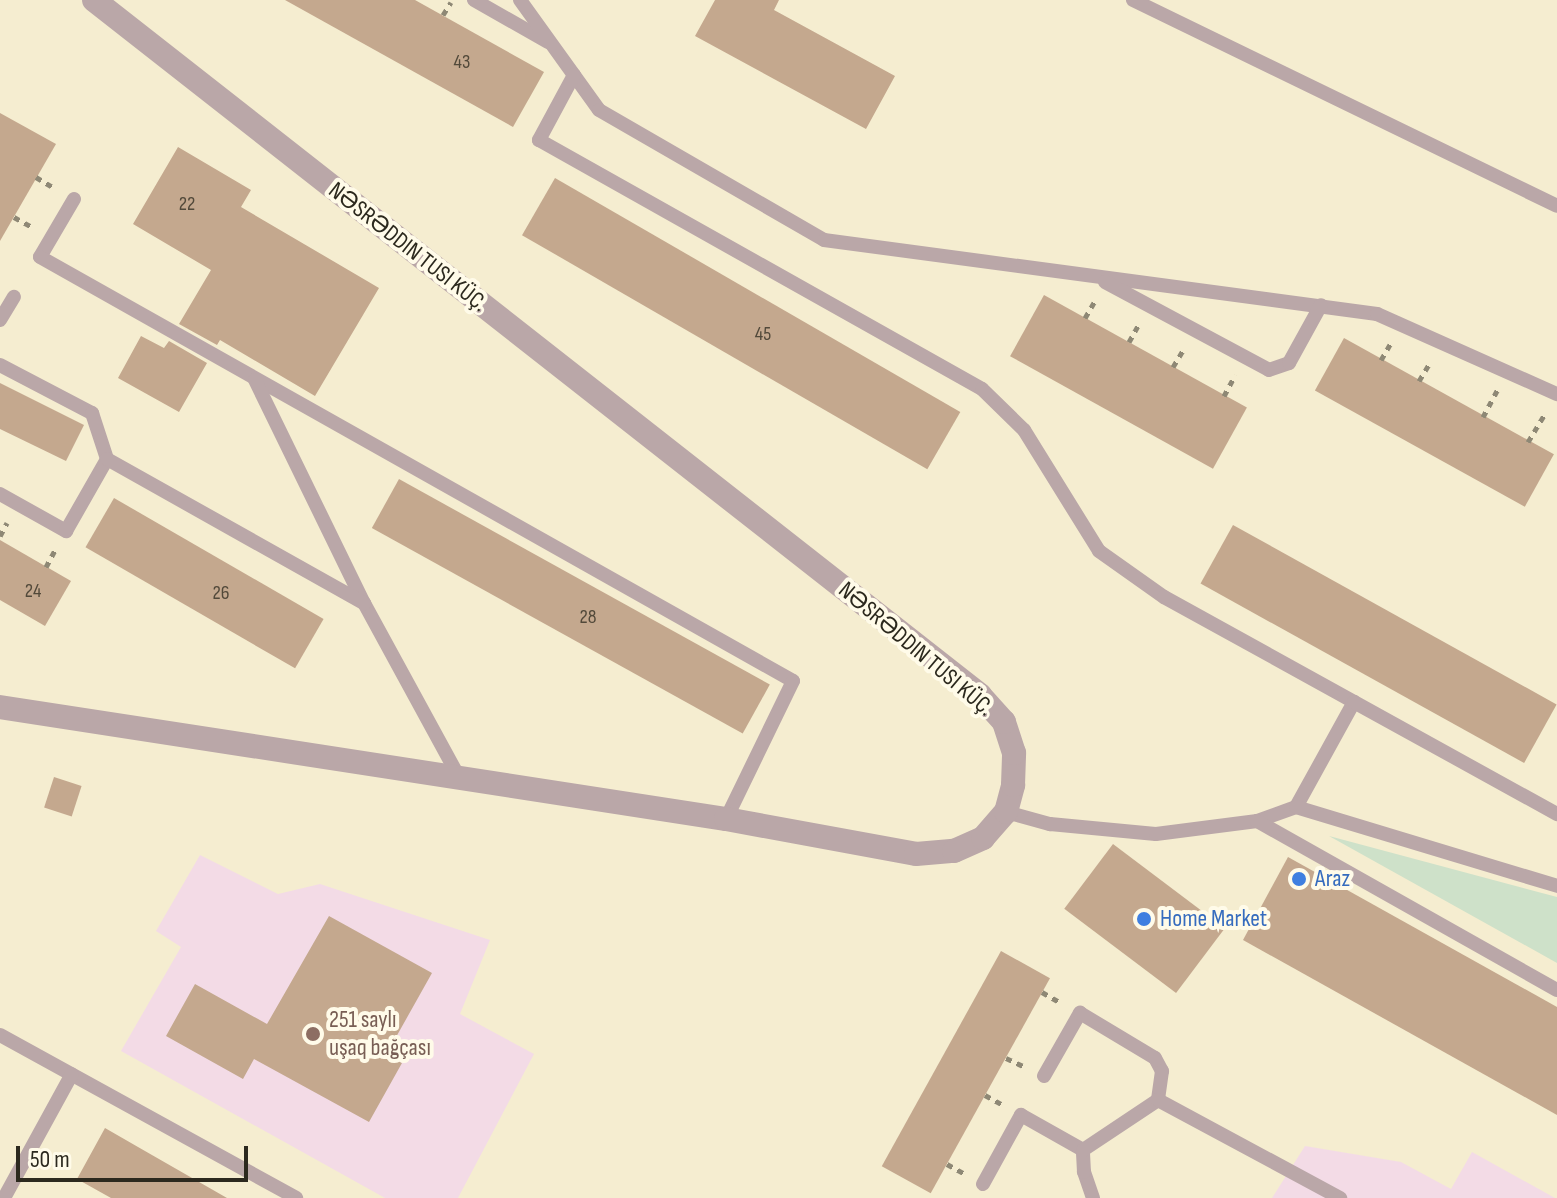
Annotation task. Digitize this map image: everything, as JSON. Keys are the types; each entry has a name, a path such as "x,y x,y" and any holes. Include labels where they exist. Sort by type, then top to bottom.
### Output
{"street":[{"name":"NƏSRƏDDIN TUSI KÜÇ.","path":"94,0 980,695 1004,722 1014,753 1006,812"},
{"path":"0,707 726,819 916,854 954,851 983,838 1006,812"}],"lane":[{"path":"474,0 556,46"},
{"path":"520,0 556,46 599,110 824,240 1321,305 1403,323 1556,394"},
{"path":"1133,0 1557,206"},
{"path":"574,75 539,140 982,389 1024,430 1099,551 1164,597 1557,814"},
{"path":"74,199 40,257 793,681 726,819"},
{"path":"1094,276 1269,370 1289,363 1321,305"},
{"path":"0,320 14,297"},
{"path":"0,365 92,413 107,459 364,603"},
{"path":"255,380 364,603 460,779"},
{"path":"0,494 66,531 107,459"},
{"path":"1296,807 1354,702"},
{"path":"1006,812 1050,824 1156,834 1257,821 1296,807 1557,886"},
{"path":"1257,821 1557,990"},
{"path":"1044,1076 1080,1013 1155,1058 1162,1071 1158,1100 1083,1150"},
{"path":"0,1035 296,1198"},
{"path":"4,1198 72,1074"},
{"path":"1158,1100 1340,1198"},
{"path":"983,1184 1021,1115 1083,1150"},
{"path":"1083,1150 1084,1172 1093,1198"}],"path":[{"path":"443,15 452,0"},
{"path":"1528,442 1556,394"}],"shaded area":[{"name":"251 saylı uşaq bağçası","path":"200,855 278,894 320,884 490,940 460,1014 534,1054 458,1198 385,1198 121,1051 181,947 156,931"},
{"path":"1305,1146 1401,1162 1451,1189 1472,1152 1555,1198 1272,1198"}],"green space":[{"path":"1329,836 1557,897 1557,963"}],"building":[{"path":"285,0 415,0 544,72 513,127"},
{"path":"715,0 779,0 774,10 895,76 866,129 695,36"},
{"path":"0,113 56,144 0,241"},
{"path":"178,147 251,190 241,207 379,288 315,396 220,340 217,345 179,324 211,270 133,224"},
{"path":"555,178 960,412 927,469 522,235"},
{"path":"1044,295 1247,407 1213,469 1010,356"},
{"path":"141,336 164,348 169,341 207,363 179,412 118,378"},
{"path":"1344,338 1554,454 1525,507 1315,390"},
{"path":"0,383 84,425 66,461 0,429"},
{"path":"399,479 770,685 743,734 372,528"},
{"path":"114,498 324,619 295,668 86,547"},
{"path":"1233,525 1557,704 1524,763 1201,584"},
{"path":"0,540 71,581 45,626 0,600"},
{"path":"54,777 82,786 72,816 44,807"},
{"name":"Home Market","path":"1113,844 1225,928 1176,993 1064,909"},
{"path":"1288,857 1557,1007 1557,1115 1243,940"},
{"path":"329,916 432,973 386,1055 402,1063 369,1122 254,1059 243,1079 166,1036 195,984 267,1024"},
{"path":"1001,951 1050,978 931,1193 882,1166"},
{"path":"105,1128 227,1198 111,1198 77,1179"}],"place":[{"name":"Araz","path":"1299,879"},
{"name":"Home Market","path":"1144,919"},
{"name":"251 saylı uşaq bağçası","path":"313,1034"}]}
